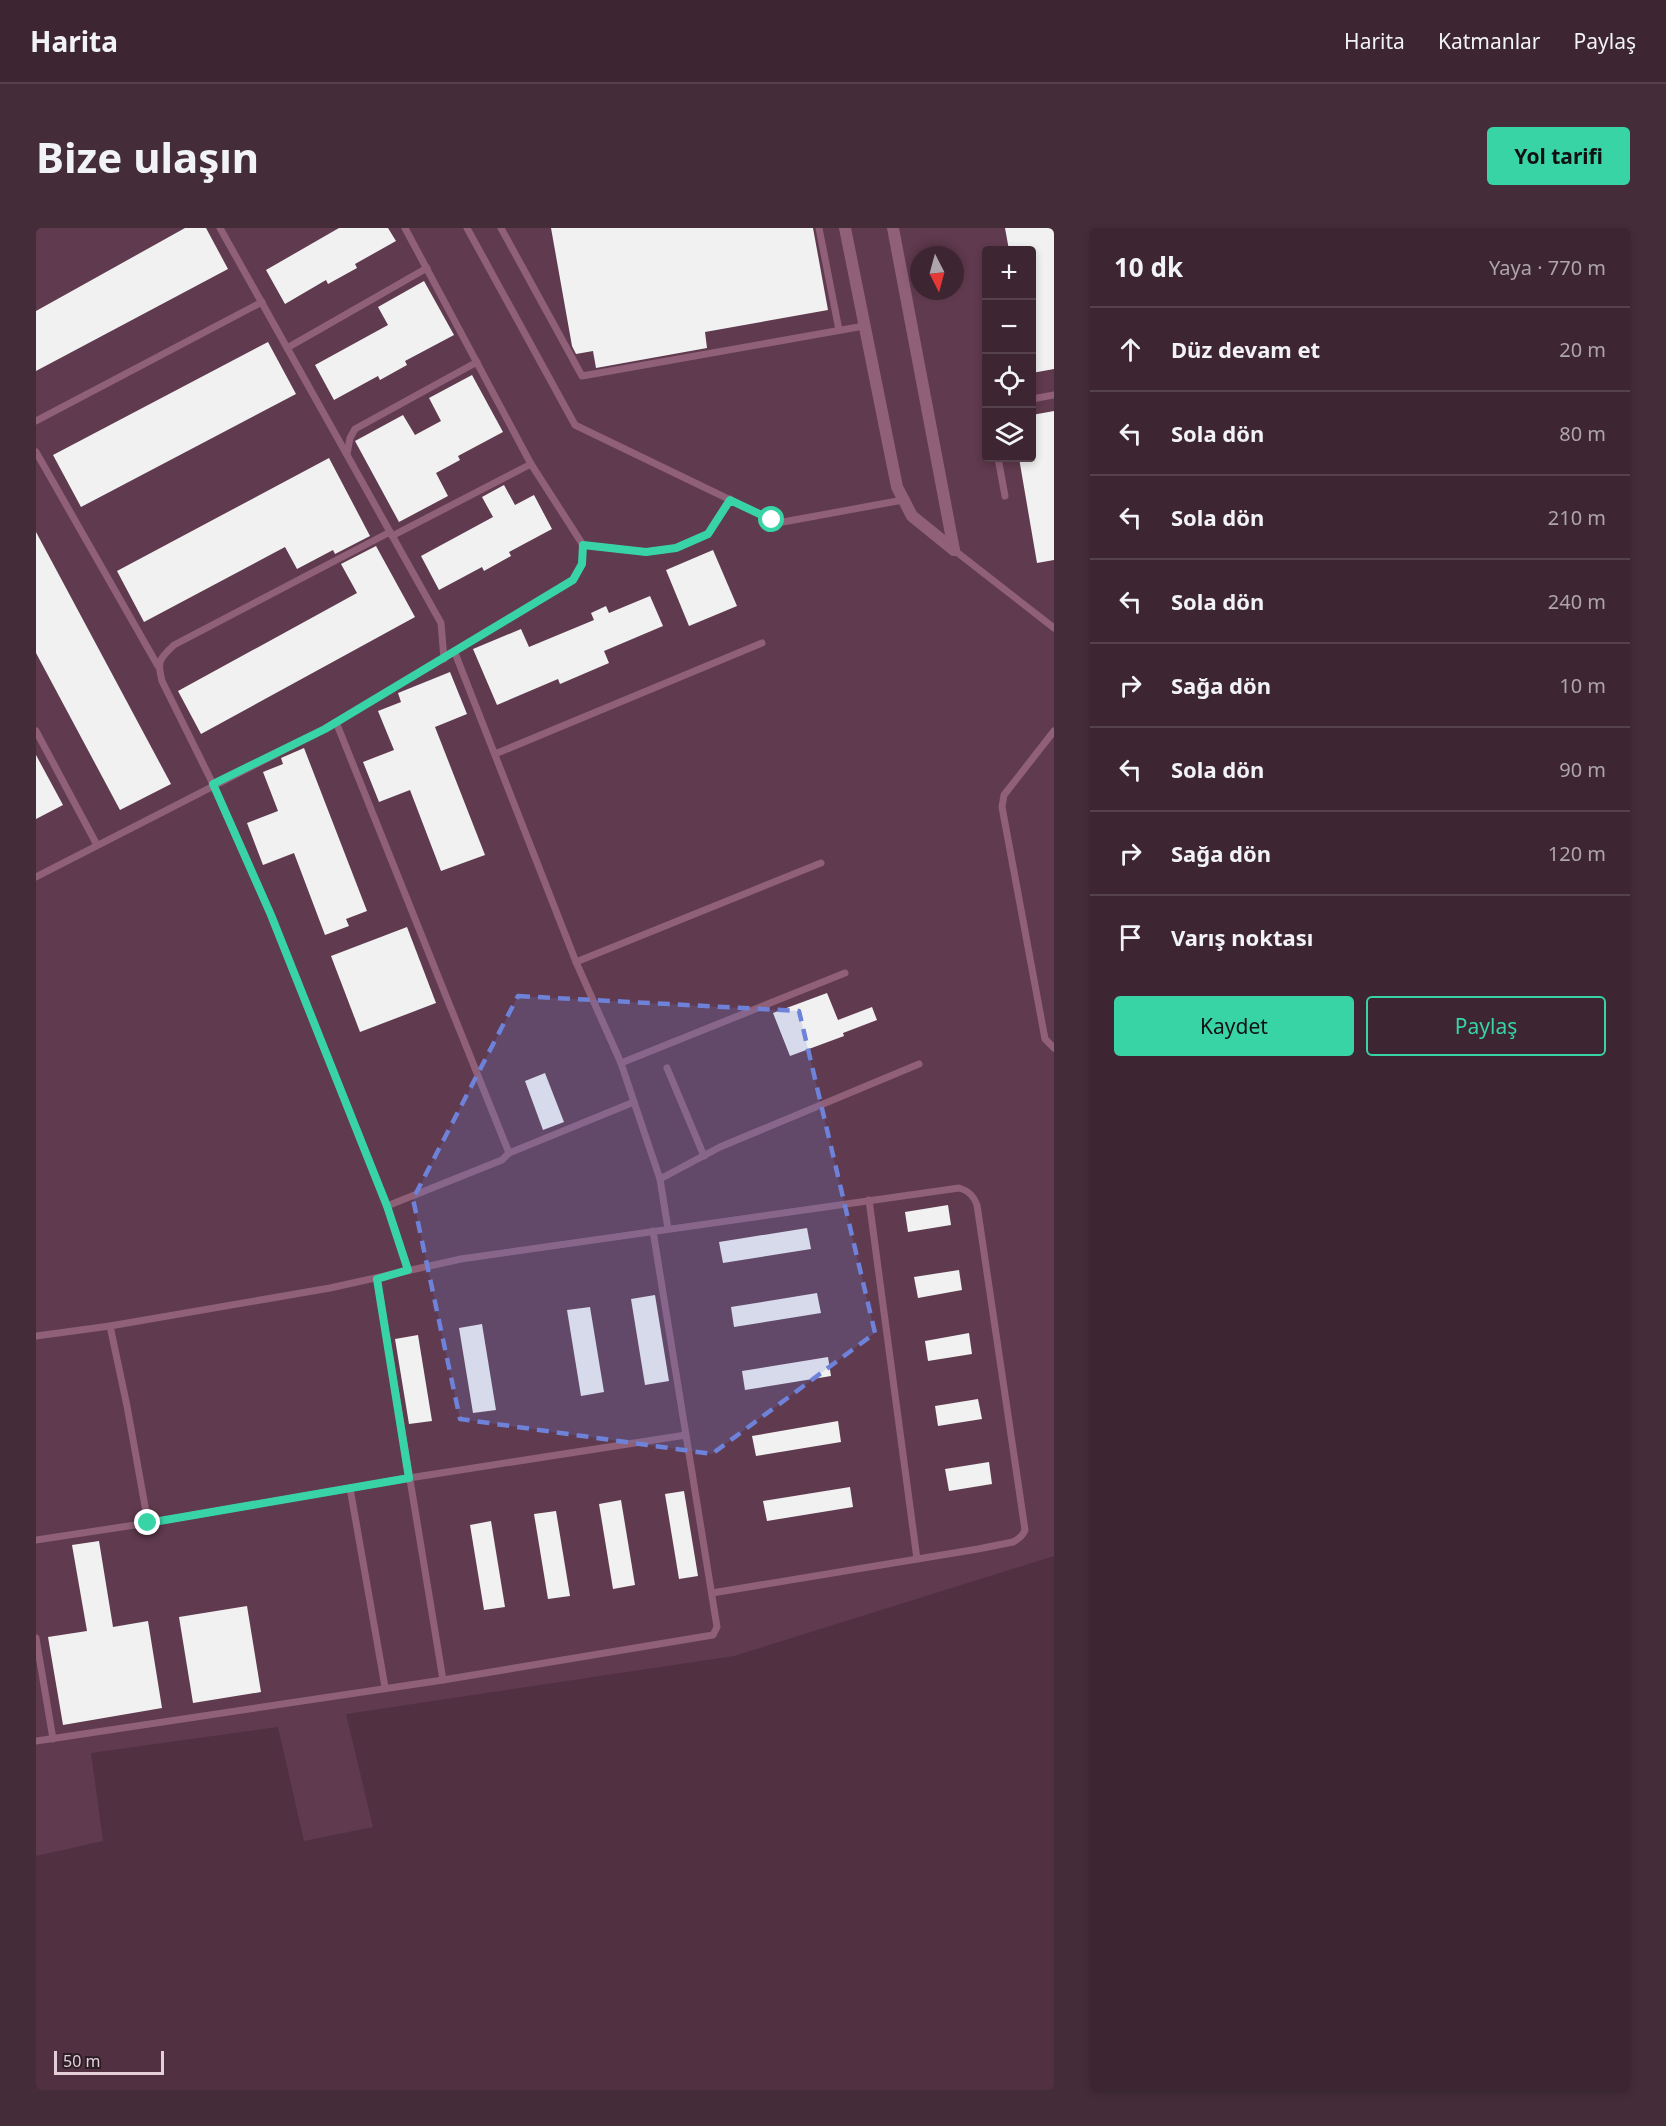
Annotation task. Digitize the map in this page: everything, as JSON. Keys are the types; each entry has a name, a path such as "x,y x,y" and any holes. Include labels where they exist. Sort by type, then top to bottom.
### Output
{"street":[{"path":"845,228 897,487 912,516 954,550"},
{"path":"893,228 954,550"}],"lane":[{"path":"220,228 441,624 444,659"},
{"path":"36,876 336,722 455,653 573,580 582,564 583,545 531,464 405,228"},
{"path":"467,228 574,425 772,520 783,522 903,500"},
{"path":"501,228 582,376 864,326"},
{"path":"819,228 839,330"},
{"path":"287,348 427,268"},
{"path":"36,421 262,302"},
{"path":"347,454 350,438 355,429 477,362"},
{"path":"1036,398 1054,395"},
{"path":"36,452 158,666 162,681 213,784 271,915 387,1206 408,1270"},
{"path":"999,462 1005,496"},
{"path":"158,666 162,656 174,645 531,464"},
{"path":"583,545 646,552 676,548 708,534 730,500"},
{"path":"954,550 1054,628"},
{"path":"495,754 762,643"},
{"path":"455,653 576,962 621,1064 660,1179 668,1229"},
{"path":"336,722 509,1153"},
{"path":"36,731 97,845"},
{"path":"1054,731 1004,795 1002,807 1046,1039 1054,1048"},
{"path":"576,962 821,863"},
{"path":"621,1064 845,973"},
{"path":"660,1179 720,1147 919,1064"},
{"path":"667,1068 704,1156"},
{"path":"387,1206 502,1160 509,1153 634,1102"},
{"path":"36,1336 110,1326 377,1279 461,1259 959,1188 970,1193 975,1201 1025,1530 1022,1536 1013,1542 712,1593"},
{"path":"869,1200 917,1559"},
{"path":"36,1741 443,1680 713,1635 717,1627 712,1593 653,1231"},
{"path":"377,1279 443,1680"},
{"path":"110,1326 148,1523"},
{"path":"36,1540 686,1435"},
{"path":"350,1488 385,1688"},
{"path":"36,1638 53,1739"}],"highlighted area":[{"path":"518,996 799,1011 875,1333 712,1454 460,1419 413,1199"}],"shaded area":[{"path":"36,228 1054,228 1054,1556 734,1656 346,1714 373,1827 304,1841 278,1727 91,1753 103,1841 36,1856"}],"building":[{"path":"185,228 206,228 228,269 36,371 36,311"},
{"path":"339,228 388,228 396,241 355,264 357,268 328,284 326,280 285,304 266,270"},
{"path":"551,228 813,228 828,310 705,332 707,348 596,368 593,351 576,354 572,346"},
{"path":"1005,228 1054,228 1054,369 1036,372 1036,246 1008,246"},
{"path":"424,281 454,335 405,361 407,365 380,380 378,376 334,400 315,365 388,325 378,307"},
{"path":"268,342 296,394 81,507 53,455"},
{"path":"472,375 503,432 458,456 460,460 436,473 448,496 399,522 355,441 403,415 415,435 441,421 429,398"},
{"path":"1054,411 1054,560 1037,563 1020,462 1036,462 1036,414"},
{"path":"329,458 370,536 335,554 333,550 297,569 285,547 144,622 117,571"},
{"path":"504,485 515,505 534,495 552,529 509,552 511,556 484,571 482,567 439,590 421,556 493,517 482,497"},
{"path":"36,532 171,784 120,810 36,653"},
{"path":"376,546 415,617 201,734 178,691 357,593 341,564"},
{"path":"713,550 737,606 689,626 666,570"},
{"path":"650,596 663,626 604,651 609,663 560,684 558,679 497,705 473,649 521,629 529,647 594,620 591,613 606,606 609,613"},
{"path":"450,672 467,714 435,727 485,855 441,871 410,790 379,802 363,762 394,750 378,711 401,702 398,693"},
{"path":"304,748 367,911 346,919 349,926 325,935 294,853 263,865 247,823 278,811 263,772 283,764 281,758"},
{"path":"36,755 63,805 36,819"},
{"path":"407,927 436,1003 360,1032 331,956"},
{"path":"827,993 838,1020 872,1007 877,1020 843,1033 844,1036 790,1056 773,1013"},
{"path":"545,1073 564,1122 543,1130 525,1081"},
{"path":"948,1205 951,1225 908,1232 905,1212"},
{"path":"807,1228 811,1249 723,1263 719,1242"},
{"path":"959,1270 962,1290 918,1298 914,1277"},
{"path":"817,1293 821,1313 734,1327 731,1307"},
{"path":"655,1295 669,1381 645,1385 631,1299"},
{"path":"590,1307 604,1392 581,1396 567,1310"},
{"path":"482,1324 496,1410 473,1413 459,1328"},
{"path":"969,1333 972,1354 928,1361 925,1341"},
{"path":"418,1335 432,1421 409,1424 395,1339"},
{"path":"828,1357 831,1376 745,1390 742,1371"},
{"path":"978,1399 982,1419 938,1426 935,1406"},
{"path":"838,1421 841,1442 756,1456 752,1436"},
{"path":"989,1462 992,1484 949,1491 945,1469"},
{"path":"850,1487 853,1507 767,1521 763,1501"},
{"path":"684,1491 698,1576 679,1579 665,1494"},
{"path":"621,1500 635,1585 613,1589 599,1504"},
{"path":"556,1511 570,1596 548,1599 534,1514"},
{"path":"491,1521 505,1607 484,1610 470,1525"},
{"path":"99,1541 113,1627 148,1621 162,1708 63,1725 48,1637 87,1631 72,1545"},
{"path":"247,1606 261,1692 193,1703 179,1617"}],"route":[{"path":"148,1523 409,1478 377,1279 408,1270 387,1206 271,915 213,784 325,729 573,580 582,564 583,545 646,552 676,548 708,534 730,500 772,520"}]}
